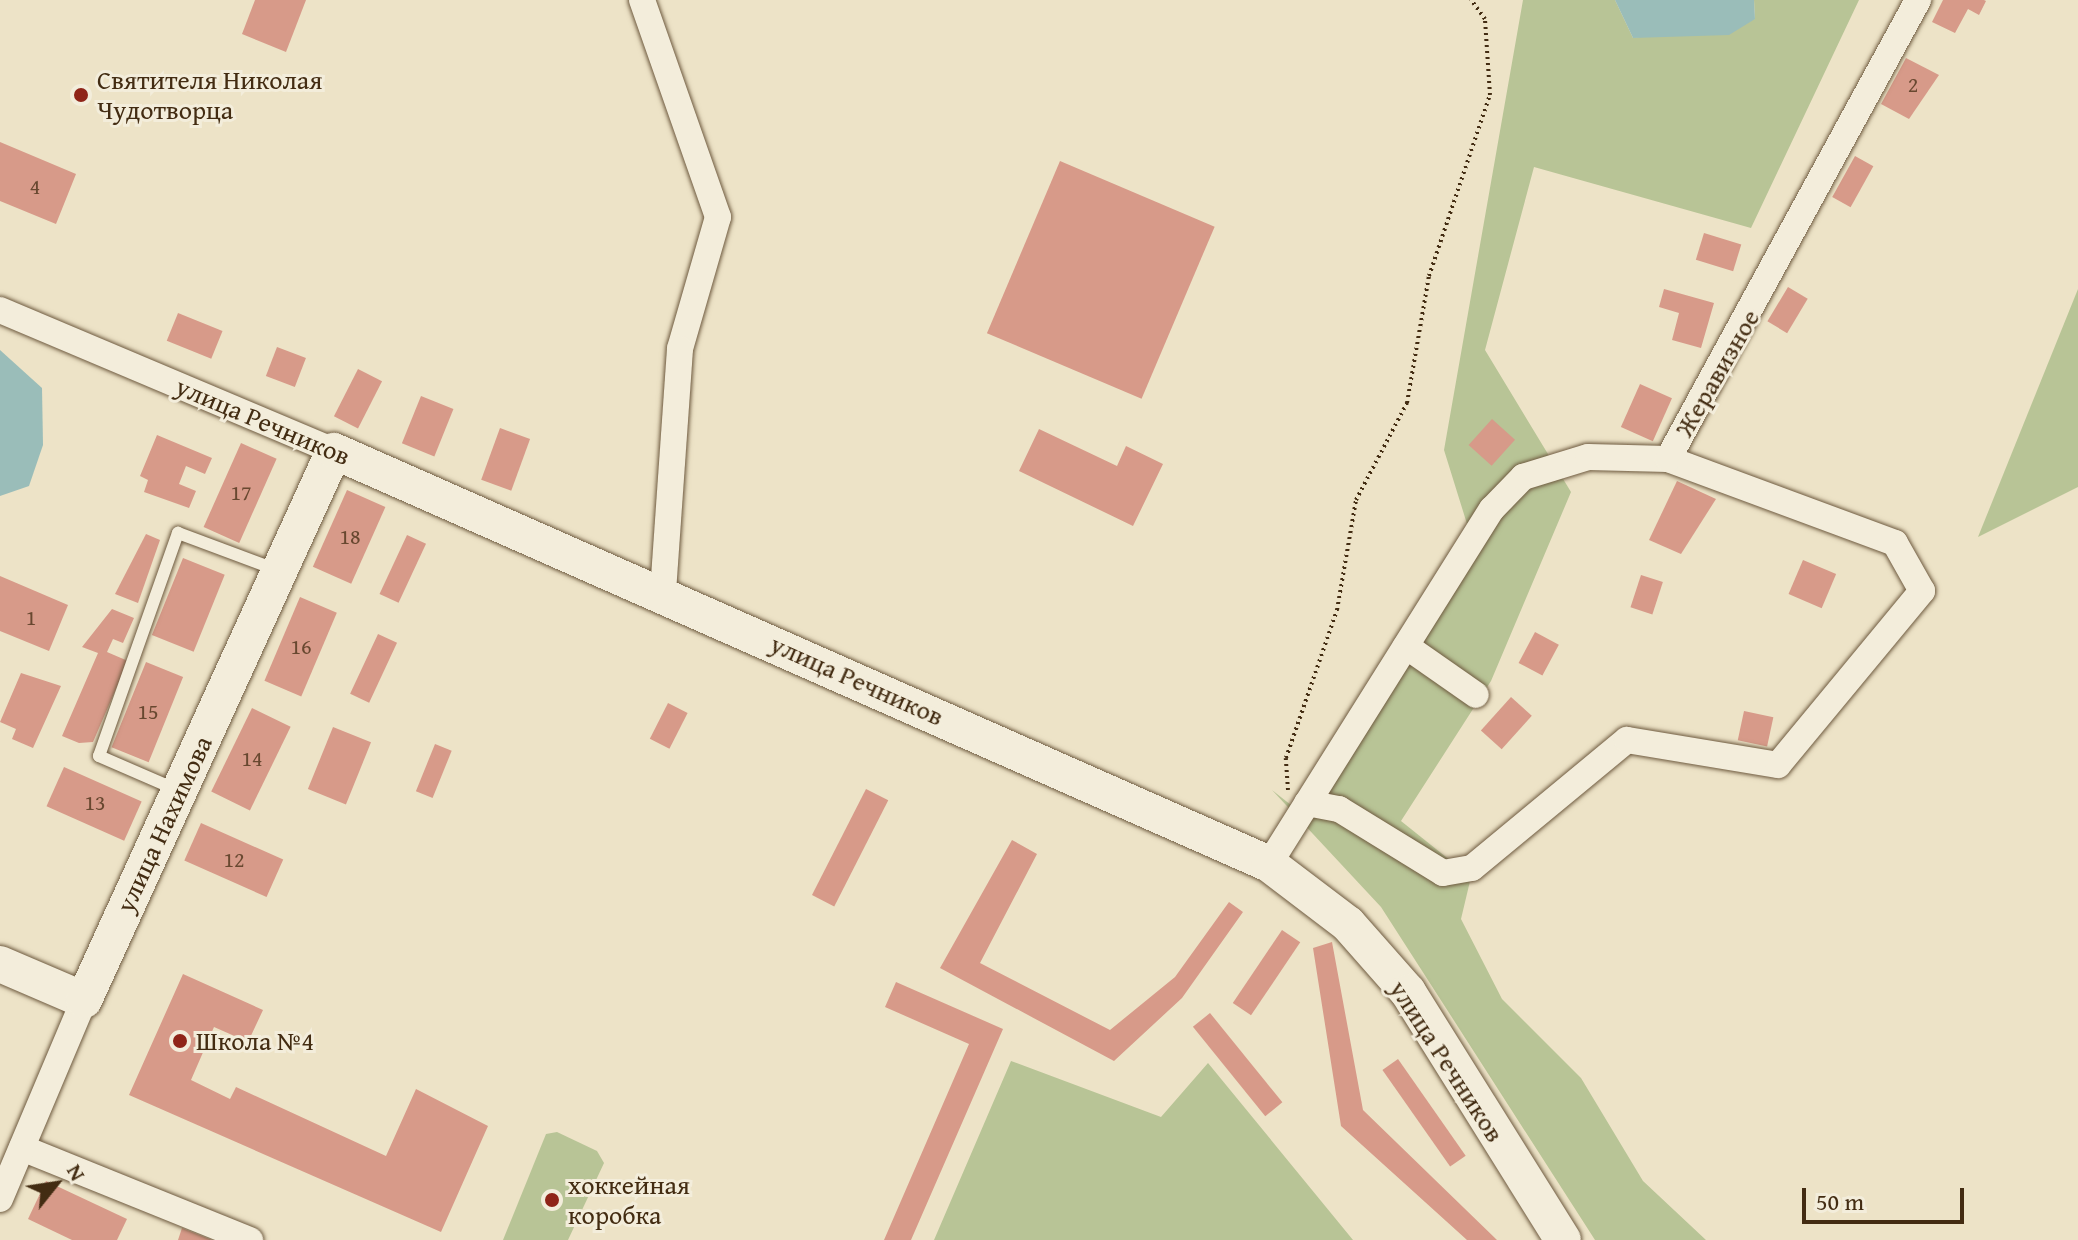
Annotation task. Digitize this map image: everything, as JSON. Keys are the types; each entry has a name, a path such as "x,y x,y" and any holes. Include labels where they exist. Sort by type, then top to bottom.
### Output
{"street":[{"path":"642,0 718,217 680,349 663,592"},
{"name":"Жеравизное","path":"1269,864 1492,509 1523,477 1588,457 1668,459 1918,0"},
{"name":"улица Речников","path":"0,310 663,592 1269,864 1348,924 1408,992 1563,1240"},
{"name":"улица Нахимова","path":"0,1199 84,1000 334,451"},
{"path":"1307,803 1339,809 1443,873 1472,868 1627,740 1778,765 1922,591 1895,543 1668,459"},
{"path":"1406,646 1476,695"},
{"path":"0,964 84,1000"},
{"path":"22,1148 250,1240"}],"lane":[{"path":"179,791 99,756 178,533 280,571"}],"path":[{"path":"1289,833 1286,758 1337,610 1356,500 1407,403 1429,276 1490,95 1485,19 1471,0"}],"green space":[{"path":"1523,0 1615,0 1633,38 1755,19 1754,0 1859,0 1751,228 1534,167 1485,350 1571,492 1491,681 1401,821 1471,877 1461,919 1502,999 1581,1078 1643,1181 1706,1240 1595,1240 1381,907 1272,790 1296,809 1472,540 1444,450"},
{"path":"2078,289 2078,487 1978,537"},
{"path":"1011,1061 1161,1117 1208,1063 1353,1240 934,1240"},
{"name":"хоккейная коробка","path":"557,1132 597,1151 604,1163 568,1240 503,1240 546,1134"}],"water":[{"path":"1615,0 1754,0 1755,19 1729,35 1633,38"},
{"path":"0,350 42,388 43,445 29,486 0,496"}],"building":[{"path":"255,0 306,0 286,52 242,34"},
{"path":"1943,0 1986,1 1979,15 1968,9 1955,33 1932,22"},
{"path":"1906,58 1939,75 1909,119 1881,104"},
{"path":"0,142 76,174 56,224 0,201"},
{"path":"1855,156 1873,166 1851,207 1832,197"},
{"path":"1060,161 1215,227 1142,399 987,333"},
{"path":"1704,233 1741,244 1733,271 1696,260"},
{"path":"1788,287 1808,299 1787,333 1767,321"},
{"path":"1664,289 1714,303 1701,348 1672,340 1679,313 1659,307"},
{"path":"178,313 223,331 211,359 167,341"},
{"path":"277,347 306,358 295,387 266,376"},
{"path":"358,369 382,381 358,428 334,416"},
{"path":"1640,384 1672,398 1653,441 1621,427"},
{"path":"421,396 453,409 434,456 402,443"},
{"path":"1492,419 1515,440 1492,466 1469,445"},
{"path":"500,428 530,439 511,491 481,480"},
{"path":"1039,429 1117,466 1126,446 1163,464 1133,526 1019,471"},
{"path":"157,435 212,458 205,474 186,466 179,484 196,491 189,508 144,492 148,480 140,476"},
{"path":"241,443 277,459 239,543 204,527"},
{"path":"1677,481 1716,499 1681,554 1649,540"},
{"path":"347,490 385,507 351,584 313,567"},
{"path":"146,534 160,540 138,603 115,594"},
{"path":"407,535 426,544 399,603 380,594"},
{"path":"183,558 225,575 194,652 152,635"},
{"path":"1803,560 1836,574 1822,608 1789,594"},
{"path":"1641,575 1663,582 1652,614 1630,607"},
{"path":"0,576 68,605 49,651 0,631"},
{"path":"300,597 337,613 301,696 264,681"},
{"path":"112,609 134,618 123,643 113,639 107,652 128,661 93,742 79,743 62,736 98,653 82,647"},
{"path":"1535,632 1559,645 1542,676 1519,663"},
{"path":"378,634 397,643 369,703 350,694"},
{"path":"146,662 183,677 149,762 112,747"},
{"path":"21,673 61,686 33,748 12,739 16,729 0,722"},
{"path":"1511,697 1532,716 1502,749 1481,730"},
{"path":"668,703 688,713 669,749 650,739"},
{"path":"252,708 291,727 250,810 211,792"},
{"path":"1744,711 1773,717 1767,747 1738,740"},
{"path":"333,727 371,742 346,804 308,789"},
{"path":"435,744 452,751 433,798 416,791"},
{"path":"64,767 142,802 124,841 47,806"},
{"path":"866,789 888,800 834,906 812,895"},
{"path":"201,823 283,860 267,897 184,860"},
{"path":"1012,840 1037,854 980,963 1110,1030 1175,977 1229,902 1243,912 1182,998 1114,1061 940,968"},
{"path":"1282,930 1300,942 1251,1015 1233,1003"},
{"path":"1332,942 1363,1110 1497,1240 1467,1240 1341,1126 1313,948"},
{"path":"183,974 263,1010 248,1042 214,1027 191,1080 230,1099 236,1087 386,1156 416,1089 488,1126 441,1232 129,1095"},
{"path":"896,982 1003,1029 911,1240 884,1240 969,1044 885,1007"},
{"path":"1210,1013 1282,1102 1265,1116 1193,1027"},
{"path":"1398,1059 1466,1156 1450,1167 1382,1070"},
{"path":"46,1181 127,1219 117,1240 72,1240 28,1219"},
{"path":"182,1228 212,1240 178,1240"}],"place":[{"name":"Святителя Николая Чудотворца","path":"81,95"},
{"name":"Школа №4","path":"180,1041"},
{"name":"хоккейная коробка","path":"552,1200"}]}
